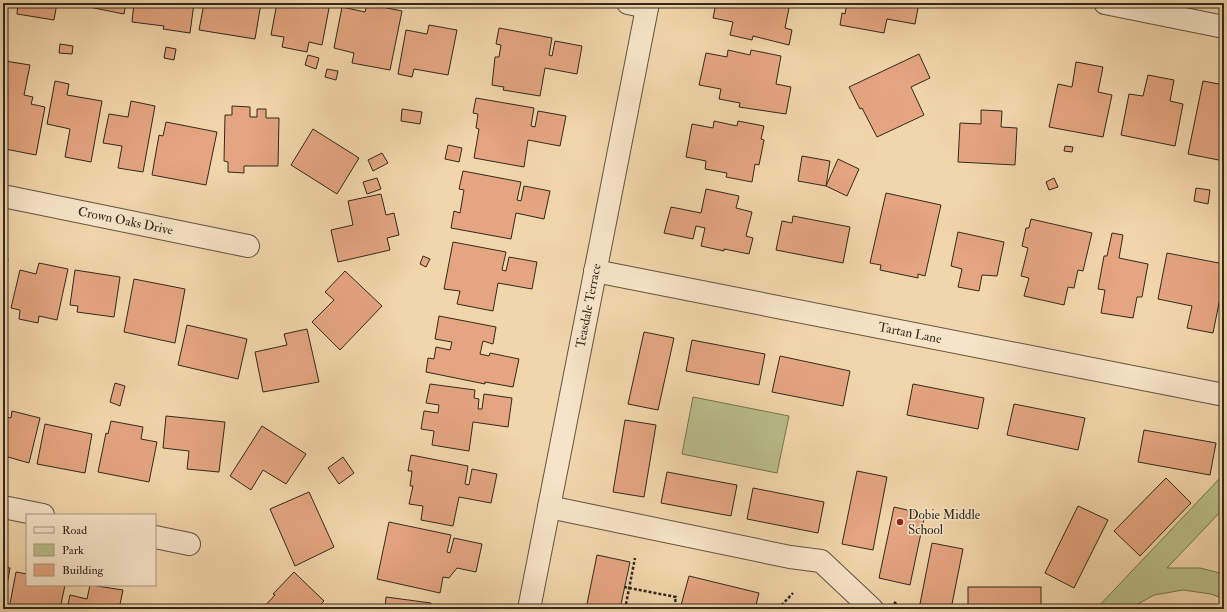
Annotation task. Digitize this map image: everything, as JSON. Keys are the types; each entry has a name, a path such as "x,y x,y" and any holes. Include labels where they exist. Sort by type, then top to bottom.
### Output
{"street":[{"path":"1105,3 1224,27"},
{"name":"Teasdale Terrace","path":"529,609 595,271 641,4"},
{"name":"Crown Oaks Drive","path":"3,196 248,246"},
{"name":"Tartan Lane","path":"595,271 1224,395"},
{"path":"3,507 38,514"},
{"path":"549,507 790,558 821,561 872,609"},
{"path":"156,537 189,544"}],"path":[{"path":"625,609 635,558"},
{"path":"624,587 676,597 674,609"},
{"path":"778,609 793,593"}],"green space":[{"path":"693,397 789,416 777,473 682,454"},
{"path":"1221,477 1224,479 1224,508 1167,568 1200,568 1224,574 1224,599 1211,594 1183,590 1154,595 1129,609 1096,609"}],"building":[{"path":"18,3 57,3 54,20 17,14"},
{"path":"69,3 126,3 124,14"},
{"path":"134,3 194,3 190,33 163,29 164,26 132,22"},
{"path":"204,3 261,3 255,39 199,30"},
{"path":"277,3 330,3 322,45 309,42 307,52 282,47 284,37 271,35"},
{"path":"716,3 790,3 785,28 792,30 789,45 753,36 752,40 730,35 733,22 713,18"},
{"path":"847,3 919,3 915,24 887,19 884,33 840,25 842,13 845,14"},
{"path":"367,4 402,11 390,70 352,63 354,53 334,48 342,7 365,12"},
{"path":"429,25 457,30 448,75 414,69 412,77 398,74 406,30 427,34"},
{"path":"499,28 552,38 549,55 552,56 555,41 582,46 577,74 545,68 540,96 503,90 504,87 492,85 495,57 499,57 501,45 496,44"},
{"path":"60,44 73,46 72,54 59,53"},
{"path":"166,47 176,49 174,60 164,58"},
{"path":"728,50 750,55 751,50 781,56 776,84 791,87 786,114 739,107 740,103 719,99 721,89 699,85 706,53 727,57"},
{"path":"919,54 930,78 911,87 924,115 877,137 849,87"},
{"path":"308,55 319,58 316,69 305,65"},
{"path":"5,61 30,65 24,95 33,97 31,104 45,107 36,155 5,149 6,147 3,147 3,73"},
{"path":"1076,62 1103,67 1098,92 1112,95 1103,137 1049,127 1058,84 1072,87"},
{"path":"327,69 338,71 336,80 325,77"},
{"path":"1148,75 1174,80 1170,101 1183,104 1175,146 1121,135 1129,94 1143,96"},
{"path":"55,81 69,84 67,95 102,101 91,162 65,157 70,129 47,124"},
{"path":"1203,81 1224,85 1224,161 1188,154"},
{"path":"476,98 534,108 531,126 535,127 538,111 566,116 560,146 528,140 524,167 474,158 479,129 476,128 478,114 473,113"},
{"path":"131,101 155,106 143,172 118,168 122,146 103,143 109,114 128,117"},
{"path":"232,106 250,107 250,117 257,117 257,109 266,109 266,118 279,118 278,166 244,166 244,173 228,172 228,162 224,161 225,115 232,115"},
{"path":"402,109 422,112 420,124 401,121"},
{"path":"981,110 1002,111 1001,127 1017,128 1015,165 958,162 960,123 981,124"},
{"path":"714,121 737,126 738,121 764,126 761,139 764,140 759,165 755,164 752,182 726,177 727,173 705,169 706,161 686,157 692,124 713,128"},
{"path":"166,122 217,132 206,185 152,175 159,135 163,136"},
{"path":"313,129 359,158 337,194 291,165"},
{"path":"448,145 462,148 459,162 445,159"},
{"path":"1065,146 1073,147 1072,152 1064,151"},
{"path":"382,153 388,163 373,171 368,160"},
{"path":"802,156 830,161 826,186 798,181"},
{"path":"838,159 859,169 847,196 826,186"},
{"path":"463,171 521,182 517,200 521,201 524,186 550,191 544,219 516,213 511,239 451,228 454,211 460,213 464,190 459,189"},
{"path":"377,178 381,189 367,194 363,182"},
{"path":"1054,178 1058,187 1049,190 1046,182"},
{"path":"1196,188 1210,190 1208,204 1194,201"},
{"path":"706,189 739,196 736,208 752,212 746,236 753,238 749,254 701,246 705,228 696,226 693,239 664,233 671,207 701,213"},
{"path":"886,193 941,205 925,276 918,274 918,278 880,270 881,265 870,263"},
{"path":"381,194 386,215 394,213 399,235 387,238 390,250 338,262 331,230 353,225 348,201"},
{"path":"793,216 850,227 843,263 776,250 782,221 792,223"},
{"path":"1031,219 1092,233 1083,271 1078,270 1074,288 1068,287 1064,305 1024,296 1029,278 1021,276 1028,248 1022,246 1026,228 1029,228"},
{"path":"958,232 1004,242 997,276 982,275 979,291 958,287 962,269 951,266"},
{"path":"1112,233 1123,235 1119,258 1148,264 1142,297 1137,297 1133,318 1101,313 1105,290 1098,289 1104,256 1107,256"},
{"path":"453,242 506,252 502,270 506,271 509,257 537,262 532,289 498,283 493,311 457,304 460,291 444,289"},
{"path":"1167,253 1224,264 1224,278 1213,333 1187,328 1192,306 1158,299"},
{"path":"423,256 430,259 426,267 420,264"},
{"path":"3,258 8,259 3,290"},
{"path":"39,263 68,269 57,320 39,316 38,323 19,319 20,310 11,308 20,270 36,274"},
{"path":"75,270 120,277 114,317 77,312 78,306 70,305"},
{"path":"345,271 382,306 340,350 312,322 334,300 325,292"},
{"path":"134,279 185,289 175,343 124,332"},
{"path":"439,316 496,327 493,344 483,341 480,354 489,356 490,353 519,359 513,387 485,382 485,384 426,372 428,358 434,359 436,347 450,350 452,342 435,339"},
{"path":"187,325 247,339 238,379 178,365"},
{"path":"307,329 319,382 263,392 255,352 287,345 284,334"},
{"path":"644,332 674,338 658,410 628,404"},
{"path":"692,340 765,354 759,385 686,371"},
{"path":"780,356 850,371 843,406 772,392"},
{"path":"115,383 125,386 120,406 110,402"},
{"path":"430,384 475,390 474,398 479,399 478,409 482,409 484,394 512,398 508,427 473,422 469,451 432,445 434,431 421,429 424,411 438,413 439,405 426,403"},
{"path":"913,384 984,398 978,429 907,415"},
{"path":"1014,404 1085,418 1078,450 1007,435"},
{"path":"12,411 40,418 29,463 8,457 6,465 3,464 3,416 11,418"},
{"path":"166,416 225,422 219,472 187,469 189,451 163,448"},
{"path":"625,420 656,425 644,497 613,492"},
{"path":"111,421 143,427 141,439 157,442 149,482 98,472 106,433 108,434"},
{"path":"45,424 92,434 85,473 37,464"},
{"path":"262,426 306,454 286,484 263,470 251,490 230,476"},
{"path":"1144,430 1216,443 1210,475 1138,462"},
{"path":"411,455 468,466 465,484 469,485 472,469 497,474 491,503 459,497 453,526 421,520 423,506 409,504 413,486 410,486 412,471 408,471"},
{"path":"343,457 354,473 339,484 328,468"},
{"path":"857,471 887,477 873,550 842,544"},
{"path":"667,472 737,485 731,516 661,503"},
{"path":"1166,478 1191,503 1140,556 1114,531"},
{"path":"753,488 824,502 818,533 747,519"},
{"path":"309,492 334,547 295,566 270,509"},
{"path":"1078,506 1108,520 1074,588 1045,573"},
{"path":"894,507 925,514 910,585 879,578"},
{"path":"389,522 451,535 447,552 450,553 454,538 482,544 476,572 457,568 449,578 443,577 440,593 377,579"},
{"path":"932,543 963,549 951,609 919,609"},
{"path":"597,555 630,562 620,609 586,609"},
{"path":"3,567 10,568 3,608"},
{"path":"16,572 26,574 26,586 65,586 60,609 9,609"},
{"path":"294,572 324,601 316,609 262,609 275,595 273,594"},
{"path":"689,576 759,593 755,609 680,609"},
{"path":"90,586 123,590 119,609 67,609 70,595 87,599"},
{"path":"968,587 1041,587 1041,609 968,609"},
{"path":"386,597 431,603 430,609 385,609"}],"place":[{"name":"Dobie Middle School","path":"900,522"}]}
